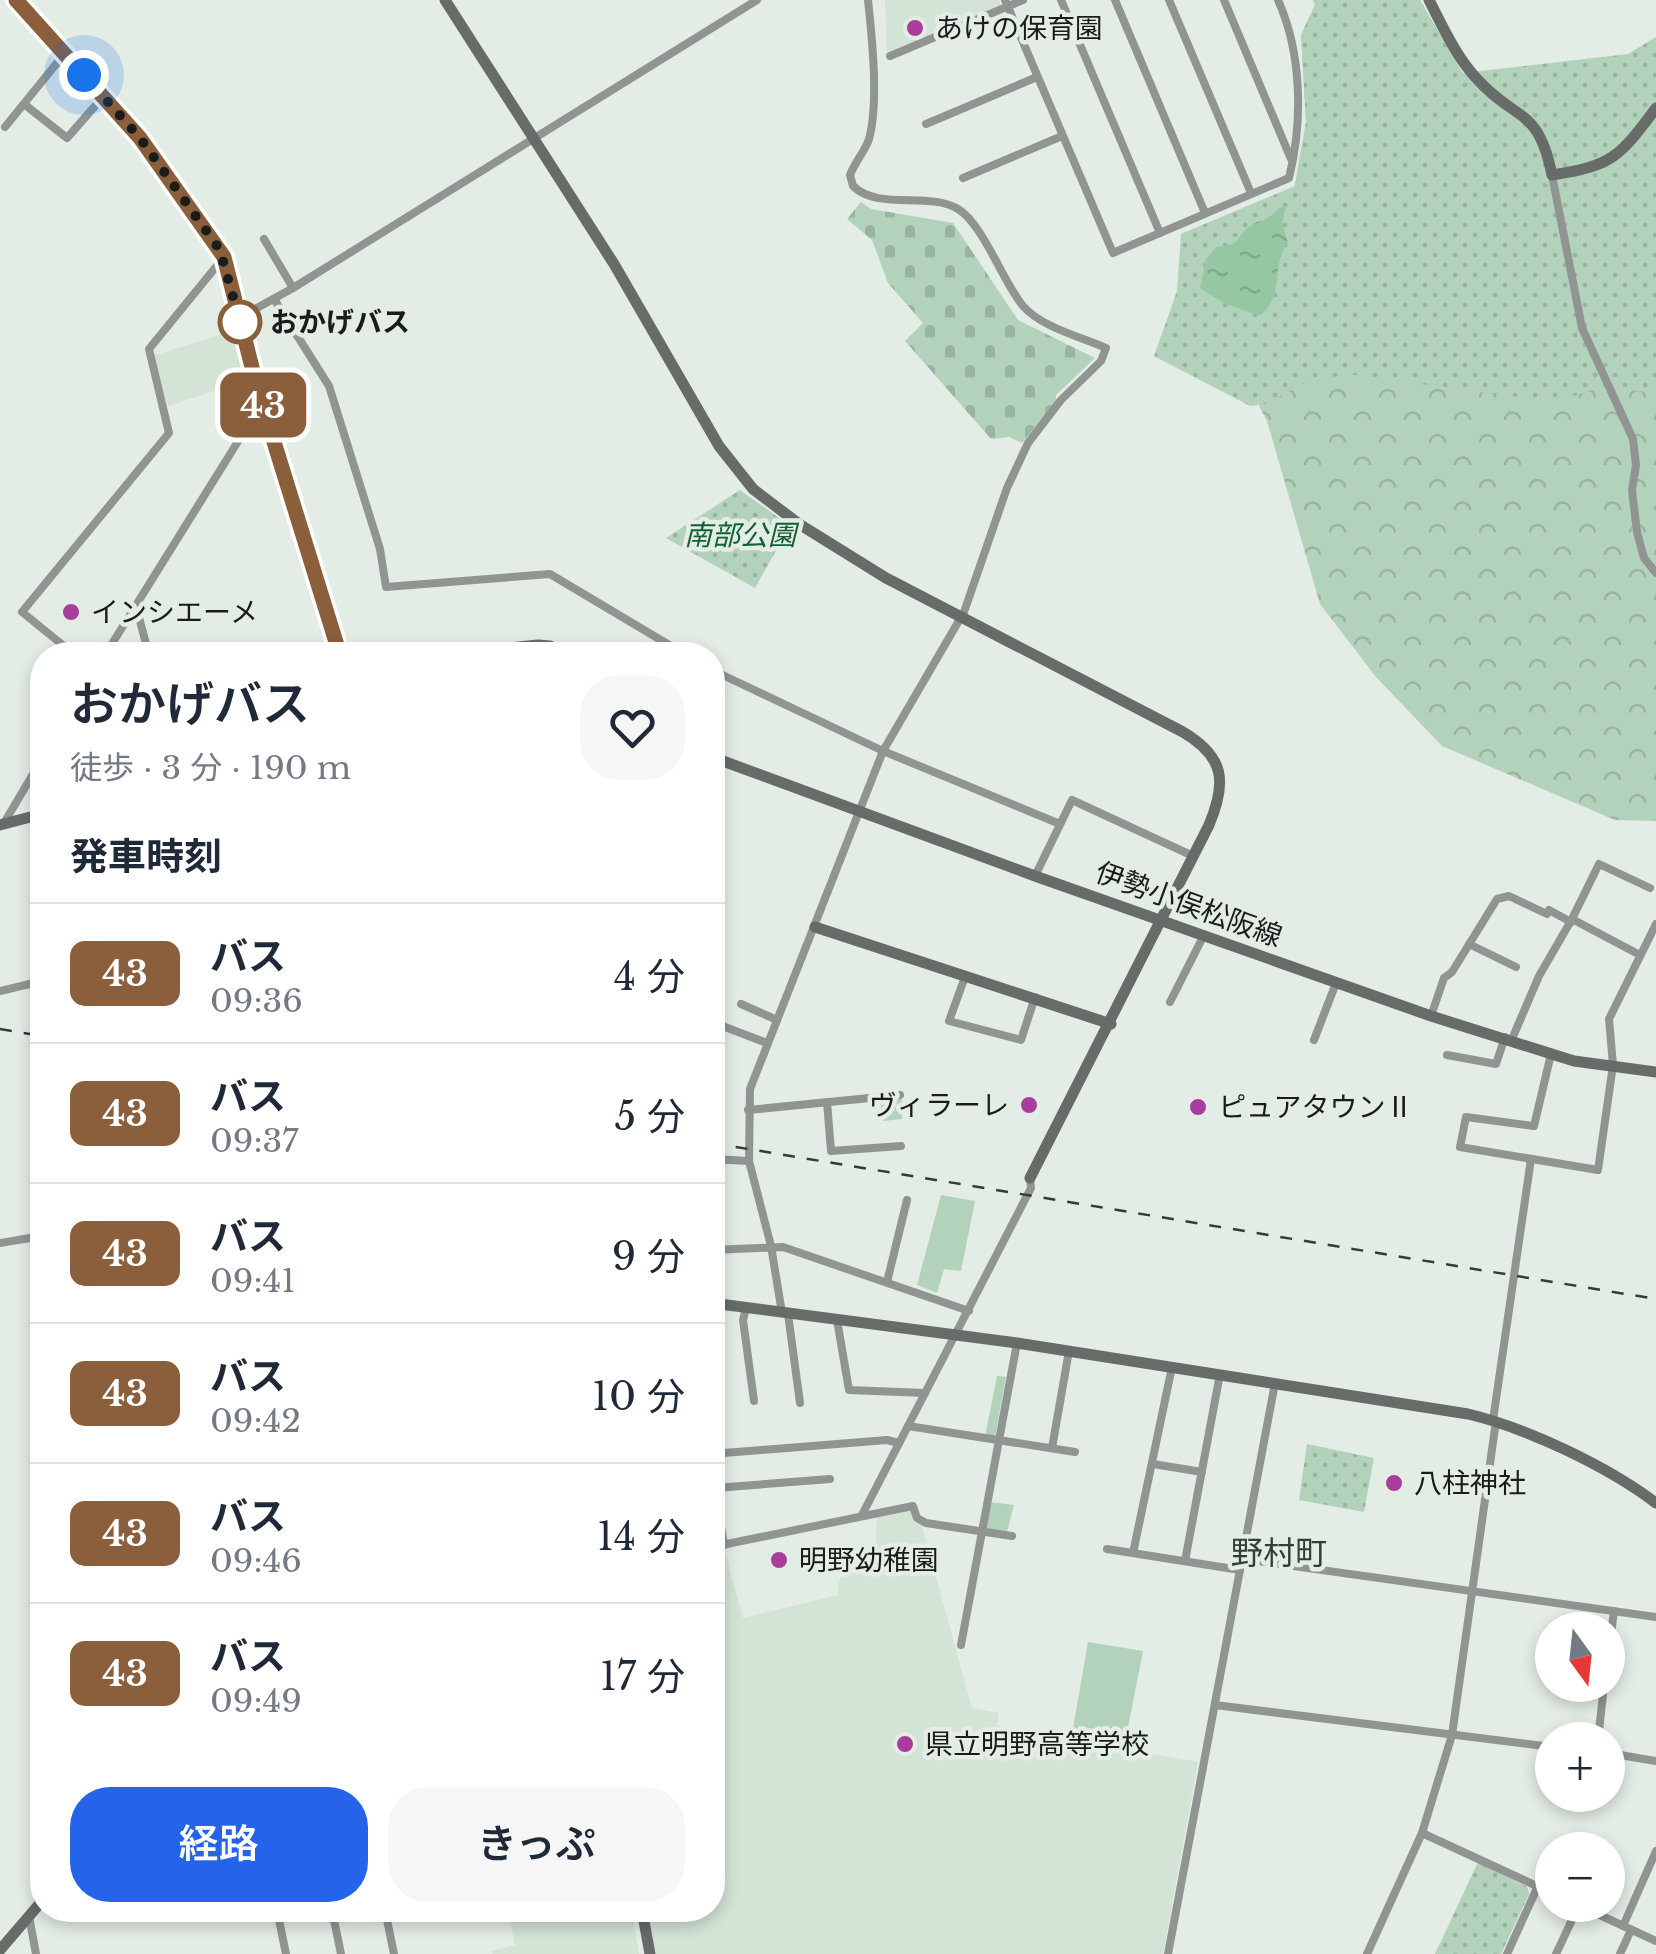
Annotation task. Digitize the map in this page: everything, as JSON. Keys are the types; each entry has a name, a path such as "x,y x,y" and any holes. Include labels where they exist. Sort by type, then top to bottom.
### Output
{"street":[{"path":"16,0 140,138 224,257 264,410 336,642"},
{"path":"445,0 639,304 718,446 746,482 826,542 960,619 1182,732 1202,746 1219,769 1218,806 1030,1178 1031,1188 862,1516"},
{"path":"239,318 294,288 757,0"},
{"path":"800,1404 771,1246 749,1161 750,1089 883,750 960,619 1028,443 1060,400 1101,361 1106,348 1041,319 1023,306 971,222 956,207 873,196 853,186 850,175 869,138 871,118 872,39 868,0"},
{"path":"890,56 1006,3 1024,0"},
{"path":"1061,0 1160,233"},
{"path":"1115,0 1205,213"},
{"path":"1170,0 1251,194"},
{"path":"1224,0 1293,163"},
{"path":"1006,3 1112,253 1289,178 1298,91 1291,32 1278,0"},
{"path":"1429,0 1474,76 1533,124 1548,154 1582,328 1633,440 1636,466 1632,490 1637,532 1644,558 1656,573"},
{"path":"5,128 65,53"},
{"path":"926,124 1037,76"},
{"path":"24,104 67,138 103,97"},
{"path":"1552,175 1609,161 1629,143 1656,108"},
{"path":"963,178 1062,136"},
{"path":"264,238 294,288"},
{"path":"60,642 22,612 170,434 148,349 224,257"},
{"path":"274,299 329,386 380,548 386,587 550,574 664,642"},
{"path":"113,642 242,435 264,410"},
{"path":"136,606 146,642"},
{"path":"725,679 1060,824"},
{"name":"伊勢小俣松阪線","path":"725,762 1430,1016 1574,1061 1656,1072"},
{"path":"1,826 30,778"},
{"path":"1035,876 1072,800 1193,856"},
{"path":"1,826 30,818"},
{"path":"1447,1055 1496,1064 1599,864 1650,888"},
{"path":"1430,1016 1444,978 1452,972 1498,899 1508,896 1546,914 1549,910 1640,955"},
{"path":"1551,1054 1534,1126 1466,1117 1460,1147 1598,1170 1612,1064 1610,1020 1656,924"},
{"path":"815,927 1111,1024"},
{"path":"1170,1002 1204,934"},
{"path":"1469,944 1516,968"},
{"path":"964,978 949,1021 1021,1040 1034,998"},
{"path":"1314,1040 1336,983"},
{"path":"0,992 30,984"},
{"path":"741,1004 776,1020"},
{"path":"725,1027 767,1044"},
{"path":"748,1110 900,1095"},
{"path":"826,1102 831,1151 901,1146"},
{"path":"1366,1954 1422,1833 1452,1736 1532,1159"},
{"path":"725,1160 749,1161"},
{"path":"887,1282 907,1200"},
{"path":"0,1243 30,1238"},
{"path":"725,1249 771,1246 968,1311"},
{"path":"725,1306 1172,1366 1495,1421 1538,1438 1654,1497"},
{"path":"746,1308 742,1320 754,1402"},
{"path":"838,1320 849,1390 925,1394"},
{"path":"961,1646 1017,1343"},
{"path":"1052,1448 1070,1351"},
{"path":"1134,1553 1172,1366"},
{"path":"1185,1562 1220,1374"},
{"path":"1168,1954 1275,1383"},
{"path":"908,1426 1074,1452"},
{"path":"725,1453 886,1440 899,1443"},
{"path":"1153,1464 1202,1472"},
{"path":"725,1487 830,1479"},
{"path":"725,1544 913,1506 917,1518 926,1523 1012,1536"},
{"path":"1107,1549 1240,1570"},
{"path":"1242,1559 1656,1617"},
{"path":"1215,1705 1535,1745"},
{"path":"1625,1756 1656,1761"},
{"path":"1422,1833 1535,1885"},
{"path":"1620,1954 1656,1851"},
{"path":"1507,1954 1535,1893"},
{"path":"0,1950 29,1916"},
{"path":"29,1916 30,1921"},
{"path":"30,1922 36,1954"},
{"path":"279,1922 286,1954"},
{"path":"334,1922 341,1954"},
{"path":"387,1922 394,1954"},
{"path":"644,1922 650,1954"},
{"path":"1556,1954 1570,1922"},
{"path":"1614,1922 1656,1941"}],"shaded area":[{"name":"あけの保育園","path":"885,0 999,0 1001,5 887,52"},
{"path":"233,331 248,380 168,406 152,356"},
{"name":"県立明野高等学校","path":"911,1511 922,1526 972,1708 999,1713 996,1726 1198,1762 1163,1954 656,1954 649,1922 725,1922 725,1553 743,1618 838,1595 845,1569 874,1561 877,1518"},
{"path":"510,1922 633,1922 639,1954 492,1951 515,1945"}],"green space":[{"path":"1313,0 1420,0 1446,48 1656,378 1656,821 1615,820 1442,746 1376,677 1320,604 1267,421 1259,406 1261,373 1306,122 1301,35 1315,5"},
{"path":"1313,0 1420,0 1463,73 1628,54 1656,37 1656,393 1600,387 1547,401 1347,374 1305,383 1265,404 1250,406 1154,356 1177,291 1181,234 1297,185 1306,122 1301,35 1315,5"},
{"path":"861,202 871,209 953,223 1018,320 1095,358 1056,395 1056,401 1022,443 1009,437 991,439 905,341 923,323 888,283 872,240 847,219"},
{"name":"南部公園","path":"740,490 790,526 755,588 666,538"},
{"path":"902,1097 902,1119 883,1121 880,1100"},
{"path":"941,1195 975,1201 961,1271 944,1269 937,1293 917,1285"},
{"path":"997,1376 1006,1377 995,1437 985,1436"},
{"path":"1307,1444 1374,1458 1364,1512 1299,1500"},
{"path":"989,1502 1014,1505 1007,1532 985,1529"},
{"path":"1088,1642 1143,1651 1125,1743 1072,1734"},
{"path":"1478,1862 1527,1887 1529,1894 1501,1954 1435,1954"}],"water":[{"path":"1287,204 1282,222 1288,243 1273,298 1260,316 1226,304 1200,288 1206,259 1216,247 1235,242 1250,226"}],"railway":[{"path":"0,1029 30,1034"},
{"path":"725,1145 1656,1299"}],"bus line":[{"name":"43","path":"16,0 140,138 224,257 257,387 336,642"}],"place":[{"name":"あけの保育園","path":"915,28"},
{"name":"おかげバス","path":"240,322"},
{"name":"インシエーメ","path":"71,612"},
{"name":"ヴィラーレ","path":"1029,1105"},
{"name":"ピュアタウンⅡ","path":"1198,1107"},
{"name":"八柱神社","path":"1394,1483"},
{"name":"明野幼稚園","path":"779,1560"},
{"name":"県立明野高等学校","path":"905,1744"}],"district":[{"name":"野村町","path":"1279,1553"}],"route":[{"path":"84,75 140,138 220,250 240,322"}]}
